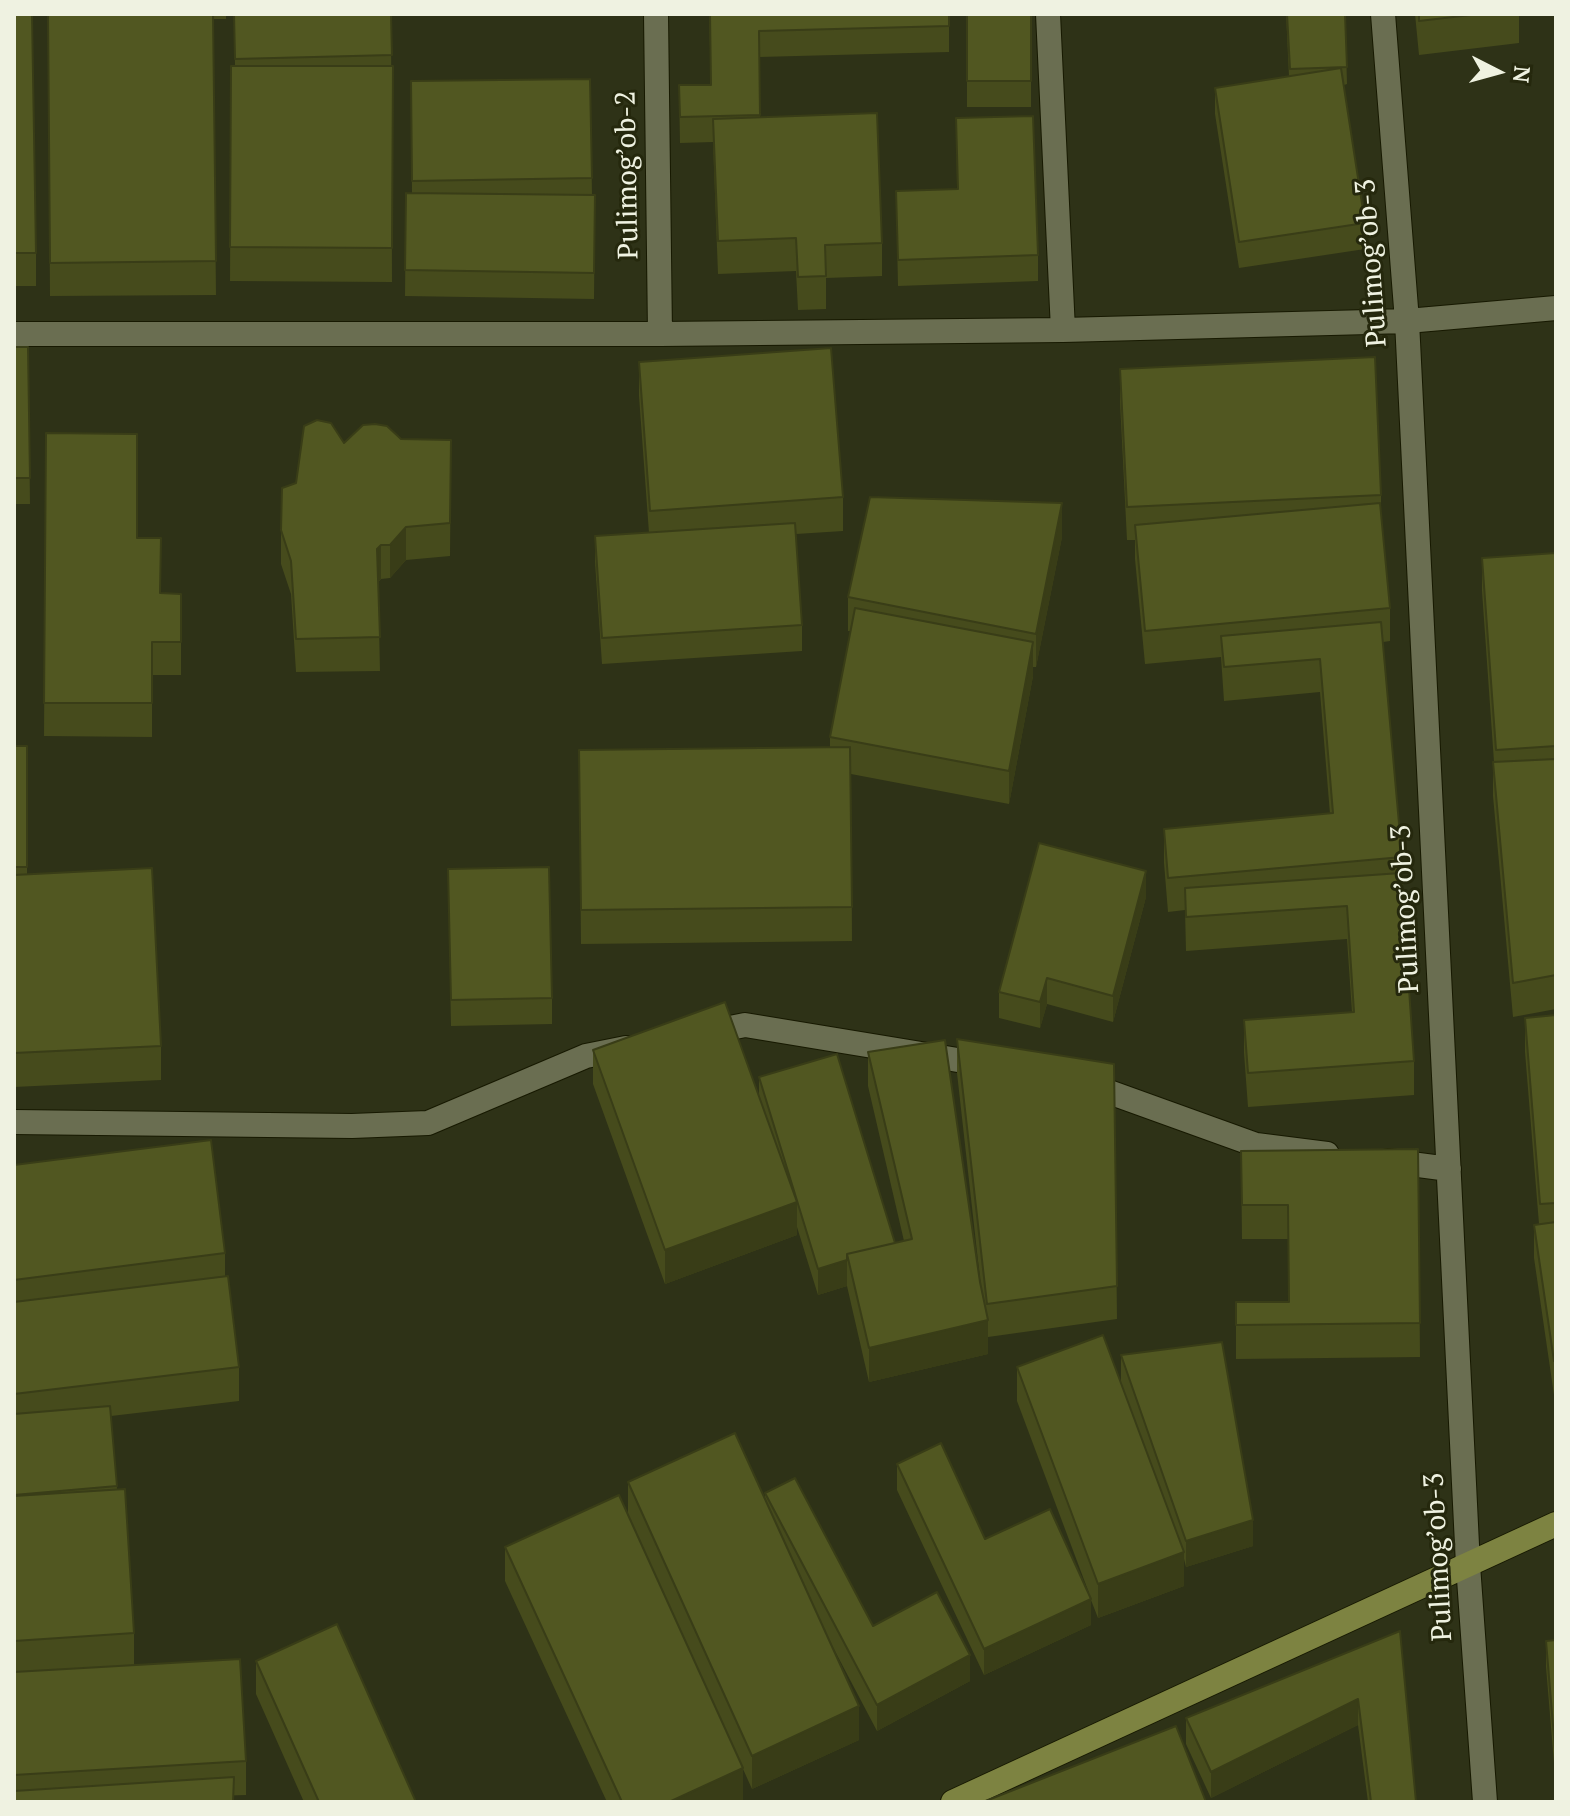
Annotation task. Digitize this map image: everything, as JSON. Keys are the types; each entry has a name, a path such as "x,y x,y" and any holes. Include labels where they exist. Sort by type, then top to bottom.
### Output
{"main road":[{"path":"953,1802 1556,1524"}],"street":[{"name":"Pulimog’ob-2","path":"656,14 660,334"},
{"path":"1048,14 1063,330"},
{"name":"Pulimog’ob-3","path":"1383,14 1407,321 1468,1565 1485,1802"},
{"path":"14,334 660,334 1063,330 1407,321 1556,308"},
{"path":"688,1036 745,1025 1016,1070"},
{"path":"14,1122 352,1126 428,1123 586,1056 644,1045"},
{"path":"1058,1078 1087,1084 1256,1145 1449,1169"}],"building":[{"path":"14,14 32,14 36,253 14,253"},
{"path":"48,14 213,14 216,261 50,263"},
{"path":"234,14 391,14 392,55 235,59"},
{"path":"710,14 949,14 949,26 759,31 760,115 680,117 679,85 711,85"},
{"path":"967,14 1031,14 1031,81 967,81"},
{"path":"1287,14 1345,14 1347,67 1290,69"},
{"path":"1419,14 1479,14 1419,21"},
{"path":"231,66 393,66 392,248 230,247"},
{"path":"1341,68 1365,223 1239,242 1215,88"},
{"path":"590,79 592,178 412,181 411,81"},
{"path":"877,113 882,243 825,245 826,276 798,277 796,238 718,241 713,119"},
{"path":"1033,116 1038,255 898,260 896,191 958,189 956,118"},
{"path":"406,193 595,195 594,273 405,270"},
{"path":"14,347 28,347 30,478 14,478"},
{"path":"831,348 843,497 650,511 639,362"},
{"path":"1375,357 1381,495 1127,507 1120,369"},
{"path":"317,420 331,423 344,443 363,425 375,424 387,426 401,439 451,440 450,523 406,527 390,545 381,545 377,549 380,637 296,639 291,561 281,530 282,488 296,483 304,426"},
{"path":"46,433 137,434 137,538 161,538 160,593 181,594 181,642 152,642 152,703 44,703"},
{"path":"870,497 1062,503 1036,634 848,597"},
{"path":"1380,503 1390,608 1145,631 1135,525"},
{"path":"795,523 802,625 602,638 595,536"},
{"path":"1556,553 1556,746 1496,750 1482,558"},
{"path":"855,608 1033,642 1009,771 830,737"},
{"path":"1381,622 1402,857 1168,878 1164,829 1333,813 1320,659 1224,667 1221,636"},
{"path":"14,746 27,746 27,867 14,867"},
{"path":"850,747 852,907 581,910 579,750"},
{"path":"1556,759 1556,975 1513,983 1493,762"},
{"path":"1039,843 1146,871 1113,996 1047,978 1040,1002 999,992"},
{"path":"549,867 552,998 451,1000 448,869"},
{"path":"152,868 161,1046 14,1053 14,875"},
{"path":"1401,873 1414,1061 1248,1073 1244,1020 1354,1012 1347,906 1186,917 1185,888"},
{"path":"725,1002 797,1202 665,1250 593,1050"},
{"path":"1556,1015 1556,1203 1540,1204 1525,1018"},
{"path":"957,1039 1114,1064 1117,1286 987,1304"},
{"path":"945,1040 988,1320 869,1348 847,1254 912,1239 868,1052"},
{"path":"837,1054 895,1243 847,1254 847,1260 818,1269 759,1077"},
{"path":"211,1140 225,1253 14,1280 14,1165"},
{"path":"1418,1149 1420,1323 1236,1325 1236,1302 1289,1302 1288,1205 1242,1205 1241,1151"},
{"path":"1556,1222 1556,1360 1554,1361 1534,1225"},
{"path":"228,1276 239,1367 14,1394 14,1302"},
{"path":"1103,1335 1184,1552 1098,1584 1017,1367"},
{"path":"1222,1342 1253,1520 1186,1541 1121,1355"},
{"path":"110,1406 117,1486 14,1495 14,1414"},
{"path":"735,1433 859,1706 752,1756 628,1482"},
{"path":"941,1443 985,1539 1050,1509 1091,1599 984,1649 897,1464"},
{"path":"795,1478 873,1626 937,1592 970,1655 877,1705 765,1493"},
{"path":"125,1489 134,1633 14,1641 14,1496"},
{"path":"619,1495 743,1768 669,1802 622,1802 505,1547"},
{"path":"337,1624 416,1802 319,1802 256,1661"},
{"path":"1400,1631 1416,1802 1371,1802 1358,1699 1211,1772 1186,1718"},
{"path":"1556,1640 1556,1749 1555,1749 1546,1641"},
{"path":"240,1659 246,1761 14,1775 14,1672"},
{"path":"1176,1726 1206,1802 983,1802"},
{"path":"234,1777 233,1802 14,1802 14,1791"}]}
